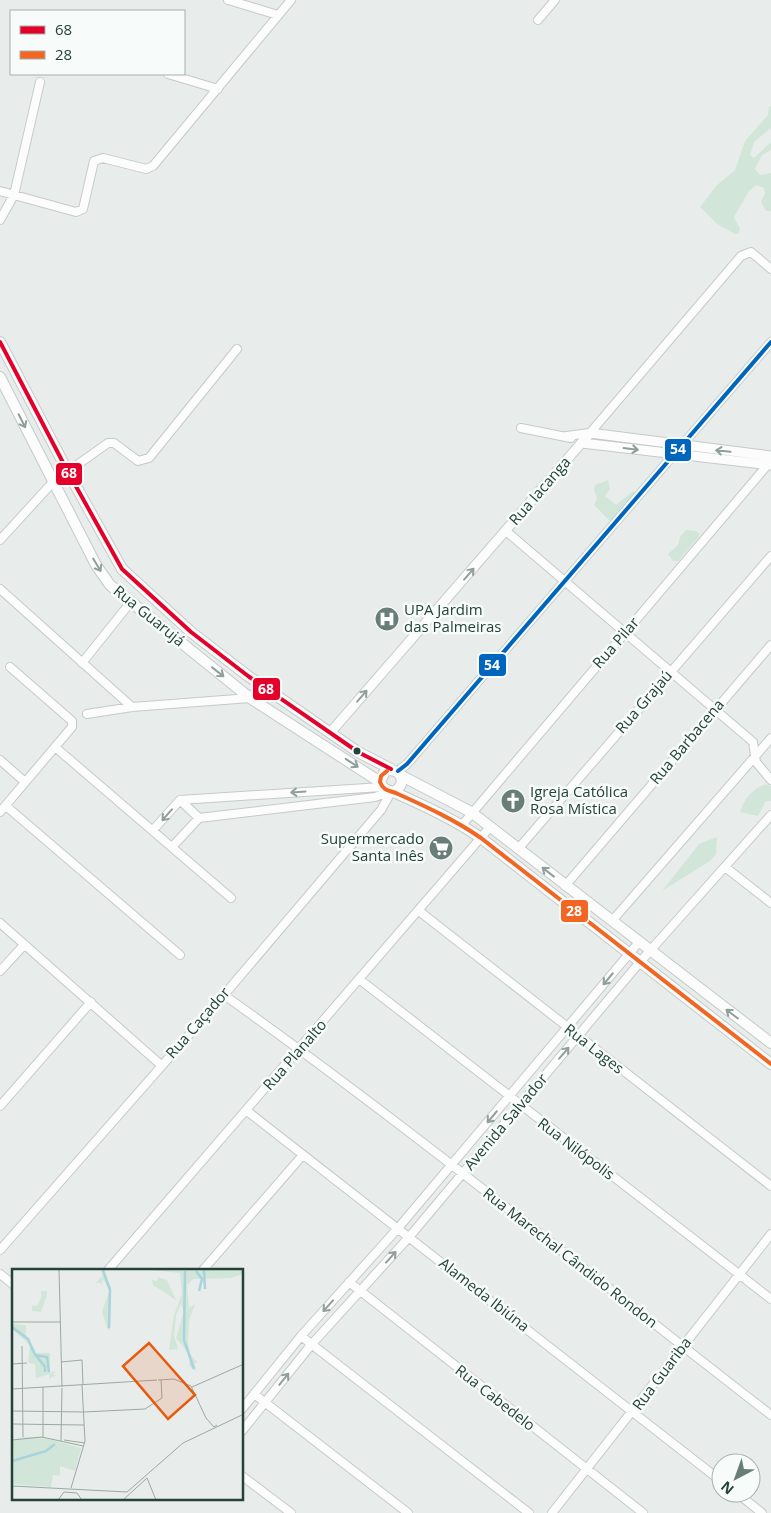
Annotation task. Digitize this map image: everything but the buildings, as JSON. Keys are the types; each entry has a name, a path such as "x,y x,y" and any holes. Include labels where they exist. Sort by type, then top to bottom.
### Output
{"main road":[{"name":"Rua Guarujá","path":"0,342 68,472 122,569 191,632 262,685 358,752 472,812 565,886 771,1043"},
{"name":"Rua Guarujá","path":"0,377 96,565 110,585 130,603 250,698 387,789 462,825 771,1064"},
{"path":"385,771 397,773 402,783 400,789 387,789 385,771"}],"street":[{"path":"228,0 278,15"},
{"path":"0,191 76,212 83,208 94,162 97,159 103,158 146,169 153,166 291,0"},
{"path":"538,20 555,0"},
{"path":"172,75 218,88"},
{"path":"0,220 14,195 40,82"},
{"name":"Rua Iacanga","path":"330,733 582,443 741,256 751,252 771,269"},
{"path":"397,773 407,764 566,581 771,342"},
{"path":"0,540 53,482 108,443 114,443 138,460 149,458 238,349"},
{"path":"521,428 566,436 582,443 770,464"},
{"path":"566,436 590,433 771,456"},
{"name":"Rua Pilar","path":"462,825 770,464"},
{"path":"506,531 753,742 759,766 771,780"},
{"name":"Rua Grajaú","path":"518,849 771,556"},
{"path":"0,589 132,707"},
{"path":"82,663 130,603"},
{"name":"Rua Barbacena","path":"565,886 771,645"},
{"path":"0,812 72,727 72,721 10,667"},
{"path":"87,714 132,707 250,698 262,685"},
{"path":"612,921 771,738"},
{"path":"56,747 231,898"},
{"path":"0,760 25,782"},
{"path":"153,830 180,800 387,789"},
{"path":"172,847 199,818 375,797 387,789"},
{"name":"Rua Caçador","path":"0,1250 224,995 381,810 387,789"},
{"path":"180,800 199,818"},
{"path":"6,806 180,954"},
{"name":"Avenida Salvador","path":"244,1429 311,1345 410,1236 640,962 771,815"},
{"name":"Rua Planalto","path":"109,1269 247,1111 490,826"},
{"path":"725,867 771,903"},
{"name":"Rua Lages","path":"419,911 566,1028 771,1186"},
{"path":"0,923 161,1065"},
{"name":"Avenida Salvador","path":"244,1406 301,1336 398,1227 639,942"},
{"path":"0,971 24,944"},
{"name":"Rua Nilópolis","path":"359,979 771,1299"},
{"name":"Rua Marechal Cândido Rondon","path":"224,995 300,1049 452,1164 771,1415"},
{"path":"0,1106 91,1002"},
{"name":"Alameda Ibiúna","path":"247,1111 302,1156 410,1236 711,1473"},
{"path":"204,1269 302,1156"},
{"name":"Rua Guariba","path":"552,1513 633,1413 771,1234"},
{"path":"0,1274 12,1283"},
{"name":"Rua Cabedelo","path":"349,1282 359,1292 643,1513"},
{"path":"301,1336 529,1513"},
{"path":"254,1394 408,1513"},
{"path":"244,1478 291,1513"},
{"path":"749,1503 762,1513"}],"green space":[{"path":"771,106 771,128 754,142 750,155 754,158 771,142 771,150 762,155 755,169 760,175 771,173 771,211 766,211 761,202 765,193 764,188 756,185 749,191 734,217 740,229 739,233 735,234 717,224 700,207 716,186 735,170 745,141 768,115 769,107"},
{"path":"608,480 610,489 605,496 616,505 632,492 638,492 615,522 611,522 594,505 597,498 594,490 595,485"},
{"path":"686,530 696,531 700,534 678,561 673,561 668,554 678,545 680,537"},
{"path":"766,784 771,786 771,801 766,801 758,816 740,812 749,795"},
{"path":"717,837 716,854 710,861 662,891 699,844"}],"transit line":[{"name":"68","path":"0,342 68,472 122,569 191,632 248,676 358,752 391,769"},
{"name":"54","path":"398,771 407,764 771,342"},
{"name":"28","path":"387,771 381,776 380,782 385,789 441,814 481,838 771,1064"}],"place":[{"name":"UPA Jardim das Palmeiras","path":"387,619"},
{"name":"Igreja Católica Rosa Mística","path":"513,801"},
{"name":"Supermercado Santa Inês","path":"441,848"}]}
